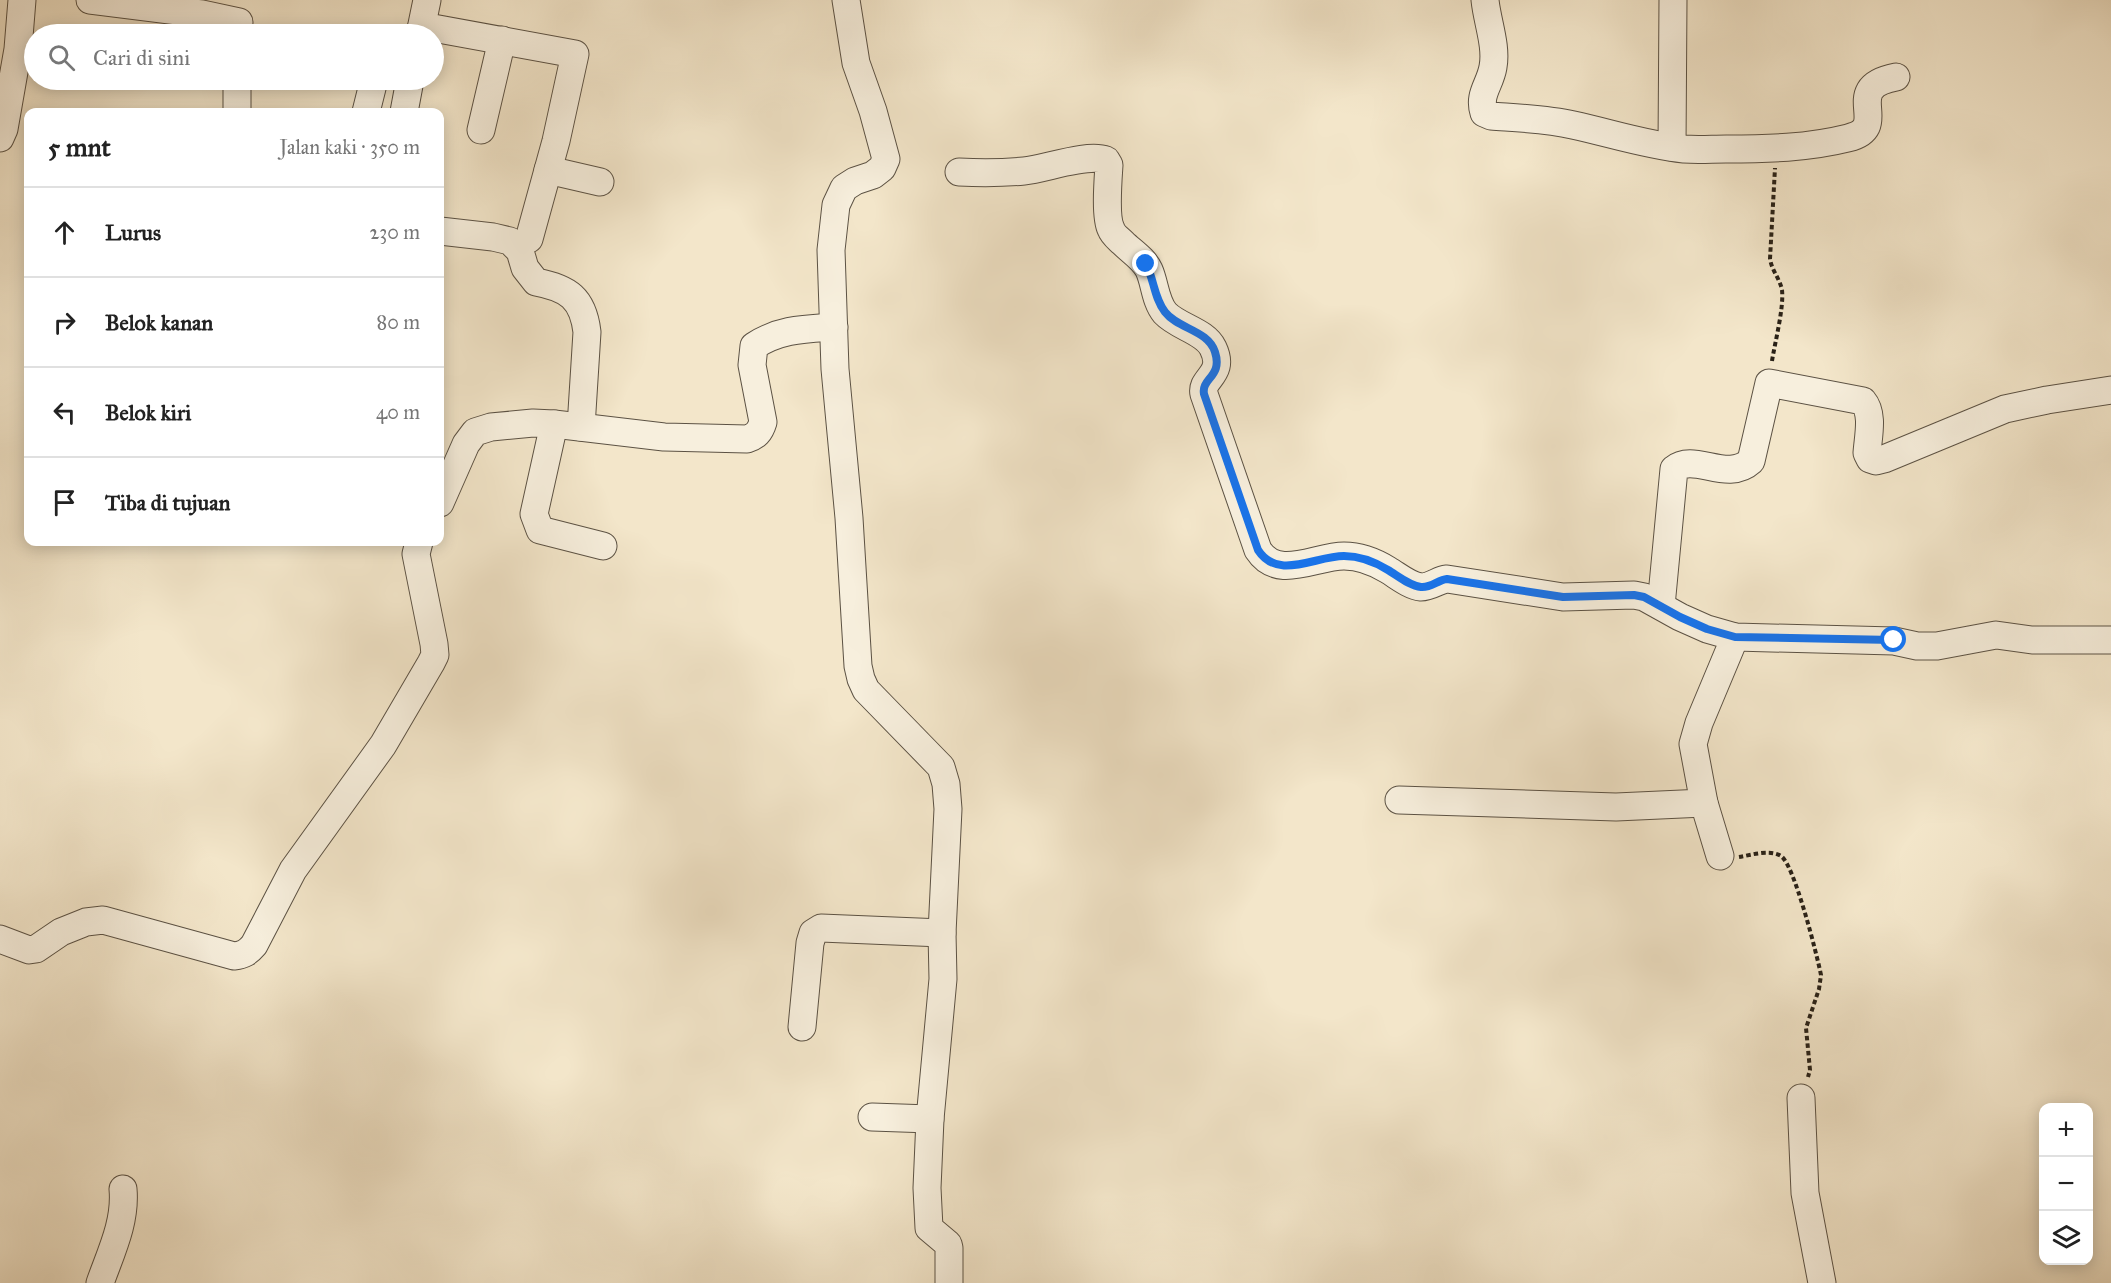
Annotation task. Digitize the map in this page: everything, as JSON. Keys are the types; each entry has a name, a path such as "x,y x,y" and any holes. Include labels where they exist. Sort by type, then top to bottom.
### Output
{"street":[{"path":"0,138 4,129 18,49 22,0"},
{"path":"90,0 241,19"},
{"path":"422,24 427,0"},
{"path":"846,0 856,63 873,111 886,159 882,168 873,175 855,181 844,189 836,205 831,250 835,369 860,673 866,690 941,768 946,784 948,809 942,933 943,979 930,1119 927,1224 931,1231 950,1248 949,1283"},
{"path":"1485,0 1494,65 1481,103 1484,113 1491,116 1571,124 1639,141 1685,149 1776,150 1862,134 1867,126 1867,97 1872,87 1879,80 1896,77"},
{"path":"1672,147 1673,0"},
{"path":"444,33 501,40 575,54 529,239"},
{"path":"481,130 501,40"},
{"path":"237,90 237,108"},
{"path":"367,108 372,90"},
{"path":"405,108 409,90"},
{"path":"959,172 986,174 1026,171 1090,159 1106,160 1110,228 1146,264 1165,313 1207,339 1214,350 1216,368 1214,375 1203,388 1204,394 1258,550 1264,559 1274,565 1287,566 1339,556 1354,556 1385,568 1418,587 1433,585 1439,580 1447,579 1563,597 1634,595 1707,629 1735,637 1894,640 1917,646 1937,646 1996,635 2032,640 2111,640"},
{"path":"548,170 600,182"},
{"path":"444,231 510,241 520,251 525,268 536,282 570,293 586,321 587,332 581,427"},
{"path":"444,494 466,444 475,432 491,427 533,423 664,437 747,439 755,436 760,431 763,422 752,365 754,346 769,336 788,331 834,327"},
{"path":"1661,606 1674,469 1679,465 1688,464 1736,470 1751,460 1769,383 1863,401 1868,406 1869,414 1867,453 1870,459 1876,461 2005,409 2111,390"},
{"path":"554,424 534,514 540,530 603,546"},
{"path":"0,939 29,950 36,949 61,932 86,922 103,920 234,956 243,955 249,951 293,870 383,746 432,663 435,655 434,644 416,554 418,546"},
{"path":"1720,856 1704,803 1693,744 1699,723 1735,637"},
{"path":"1399,800 1616,807 1704,803"},
{"path":"802,1027 813,933 821,928 942,933"},
{"path":"1802,1098 1805,1193 1822,1283"},
{"path":"872,1117 930,1119"},
{"path":"100,1283 120,1228 124,1206 123,1190"}],"path":[{"path":"1769,383 1782,302 1782,289 1772,271 1770,259 1776,150"},
{"path":"1720,856 1730,858 1767,853 1780,855 1787,861 1795,879 1821,975 1819,989 1806,1028 1810,1070 1802,1098"}],"route":[{"path":"1146,264 1165,313 1207,339 1214,350 1216,368 1214,375 1203,388 1204,394 1258,550 1264,559 1274,565 1287,566 1339,556 1354,556 1385,568 1418,587 1433,585 1439,580 1447,579 1563,597 1634,595 1644,597 1707,629 1735,637 1894,640"}]}
